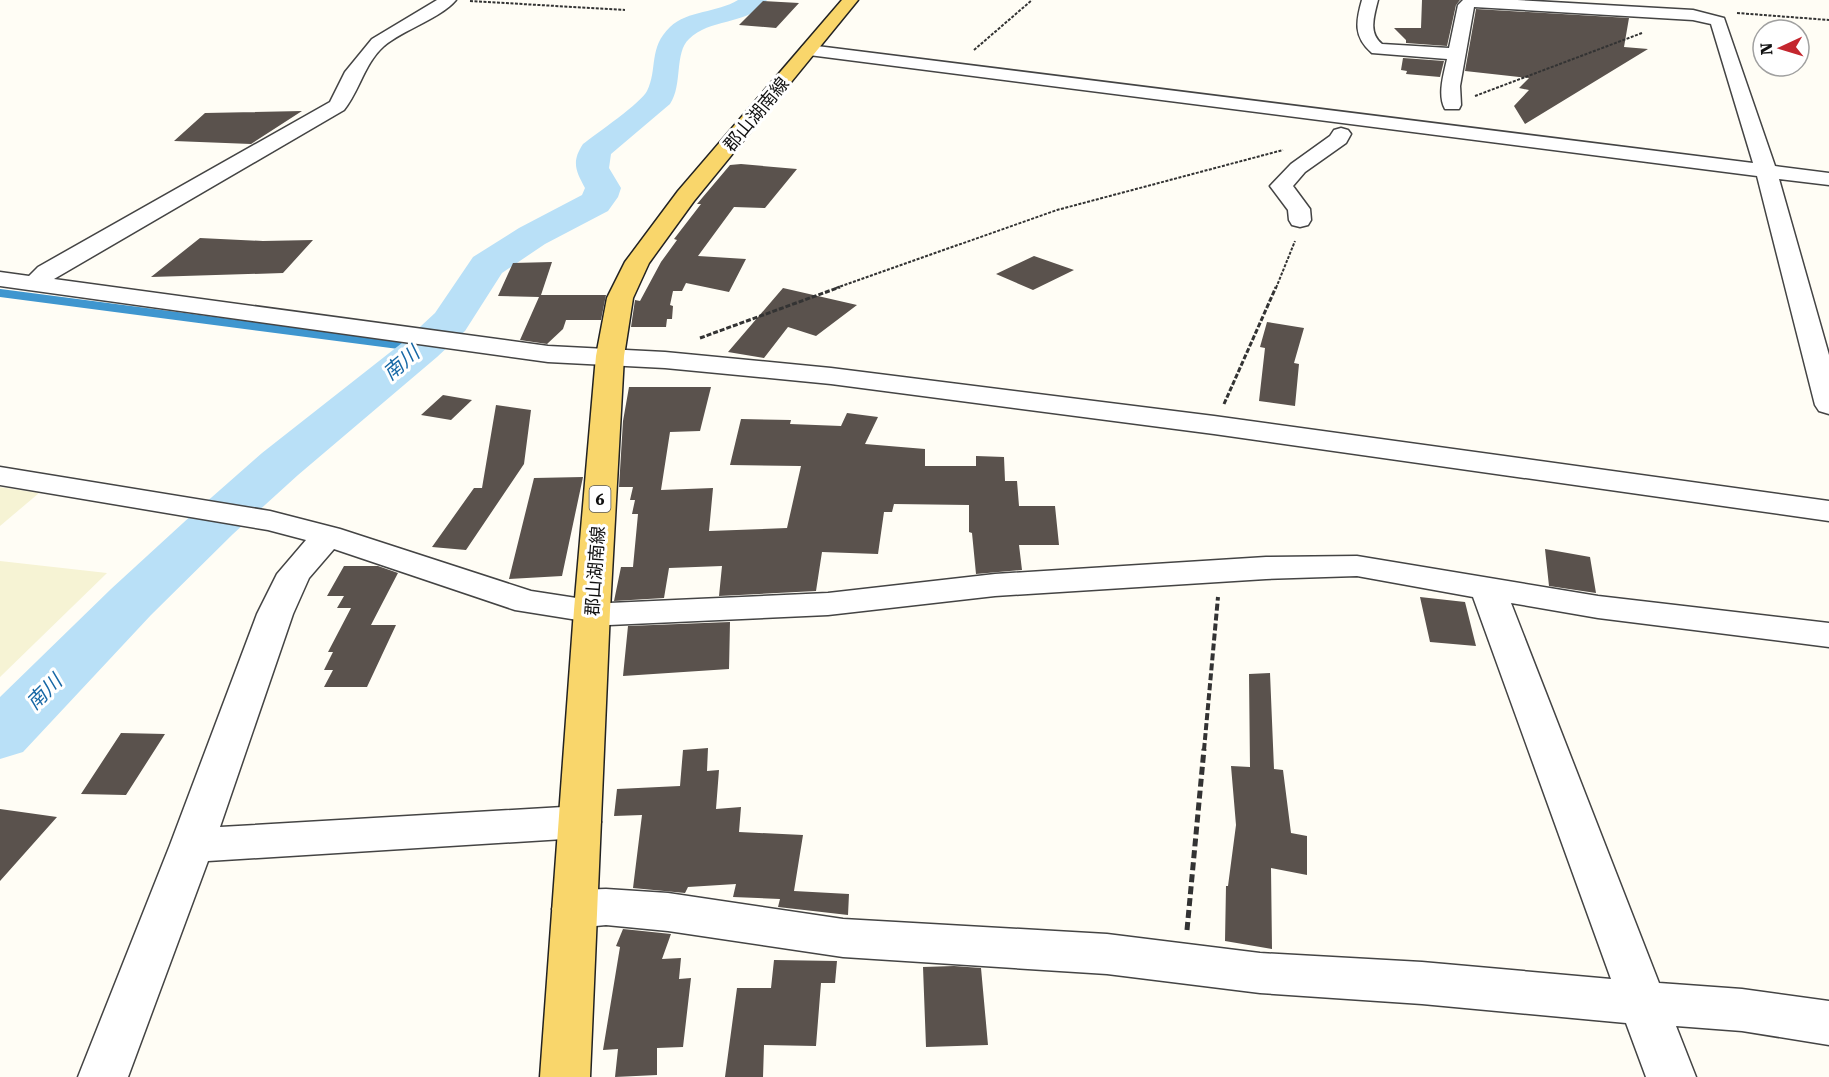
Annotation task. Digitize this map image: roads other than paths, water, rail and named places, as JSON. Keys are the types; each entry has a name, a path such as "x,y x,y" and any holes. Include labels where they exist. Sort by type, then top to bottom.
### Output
{"main road":[{"name":"郡山湖南線","path":"565,1077 592,610 610,356 620,298 637,262 686,196 850,0"}],"street":[{"path":"35,283 47,272 337,106 343,99 354,72 384,38 448,0"},
{"path":"1370,0 1363,29 1370,44 1378,49 1457,54"},
{"path":"1452,105 1451,86 1466,5 1476,1 1707,17 1718,21 1767,171 1829,405"},
{"path":"809,50 1829,179"},
{"path":"1300,220 1299,210 1281,186 1298,168 1339,140 1341,134"},
{"path":"0,279 548,354 665,360 831,376 1214,424 1829,511"},
{"path":"0,476 245,516 328,536 527,602 621,615 828,604 995,585 1217,571 1357,566 1648,614 1829,635"},
{"path":"104,1077 192,845 275,614 294,574 328,536"},
{"path":"1488,589 1671,1077"},
{"path":"192,845 580,822"},
{"path":"574,909 606,907 668,912 843,938 1107,954 1260,973 1422,983 1539,995 1742,1010 1829,1023"}],"waterway":[{"name":"南川","path":"0,736 131,602 214,523 280,464 422,348 450,322 487,265 532,236 595,203 603,188 592,168 595,151 659,98 664,85 671,44 688,26 734,12 754,0"},
{"path":"0,293 422,348"}]}
